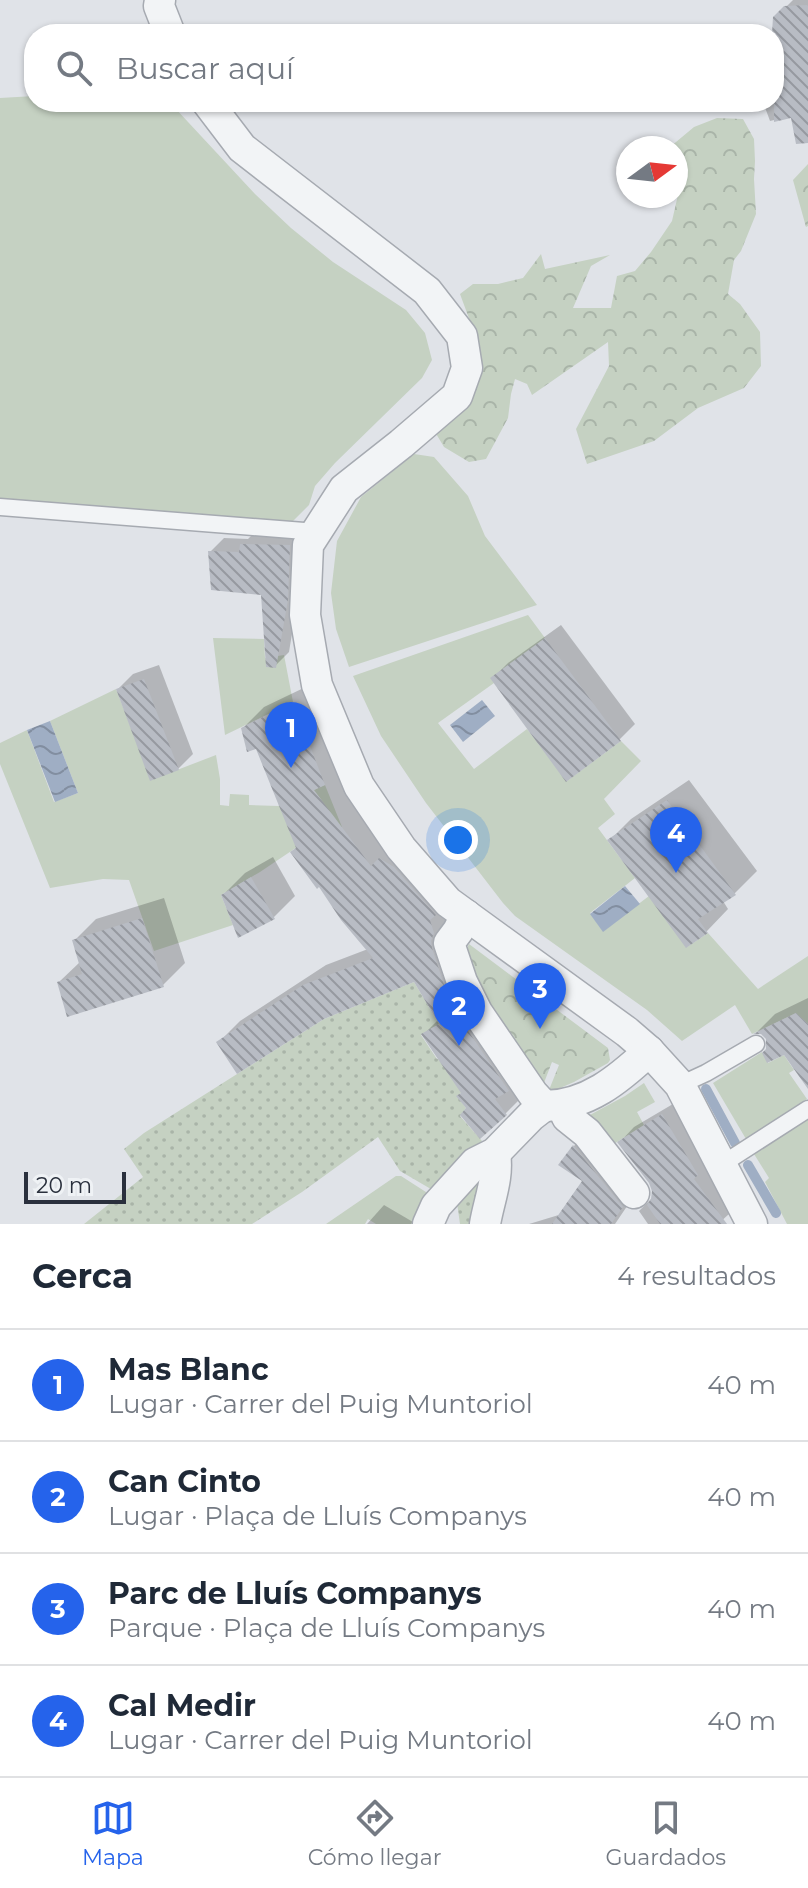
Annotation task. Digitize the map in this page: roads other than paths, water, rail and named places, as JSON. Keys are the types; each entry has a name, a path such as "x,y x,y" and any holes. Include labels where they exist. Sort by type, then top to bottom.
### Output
{"street":[{"path":"160,0 159,6 166,24"},
{"path":"215,112 242,148 427,291 462,336 467,368 457,396 344,489 308,545 305,615 317,685 359,786 401,848 448,902 617,1025 649,1051 680,1085 752,1224"},
{"path":"466,915 449,943 462,982 477,1012 533,1094 587,1133 634,1193"},
{"path":"428,1224 436,1206 465,1173 475,1163 495,1153 524,1123 553,1106 578,1101 615,1081 649,1051"},
{"path":"485,1224 495,1182 495,1153"}],"lane":[{"path":"0,507 317,532"},
{"path":"680,1085 756,1044"},
{"path":"721,1165 808,1109"}],"water":[{"path":"482,700 495,716 463,742 450,725"},
{"path":"50,721 78,793 55,802 27,730"},
{"path":"625,886 640,904 603,932 590,914"}],"waterway":[{"path":"706,1089 735,1143"},
{"path":"748,1165 776,1213"}],"place":[{"name":"Mas Blanc","path":"291,768"},
{"name":"Cal Medir","path":"676,873"},
{"name":"Parc de Lluís Companys","path":"540,1029"},
{"name":"Can Cinto","path":"459,1046"}]}
